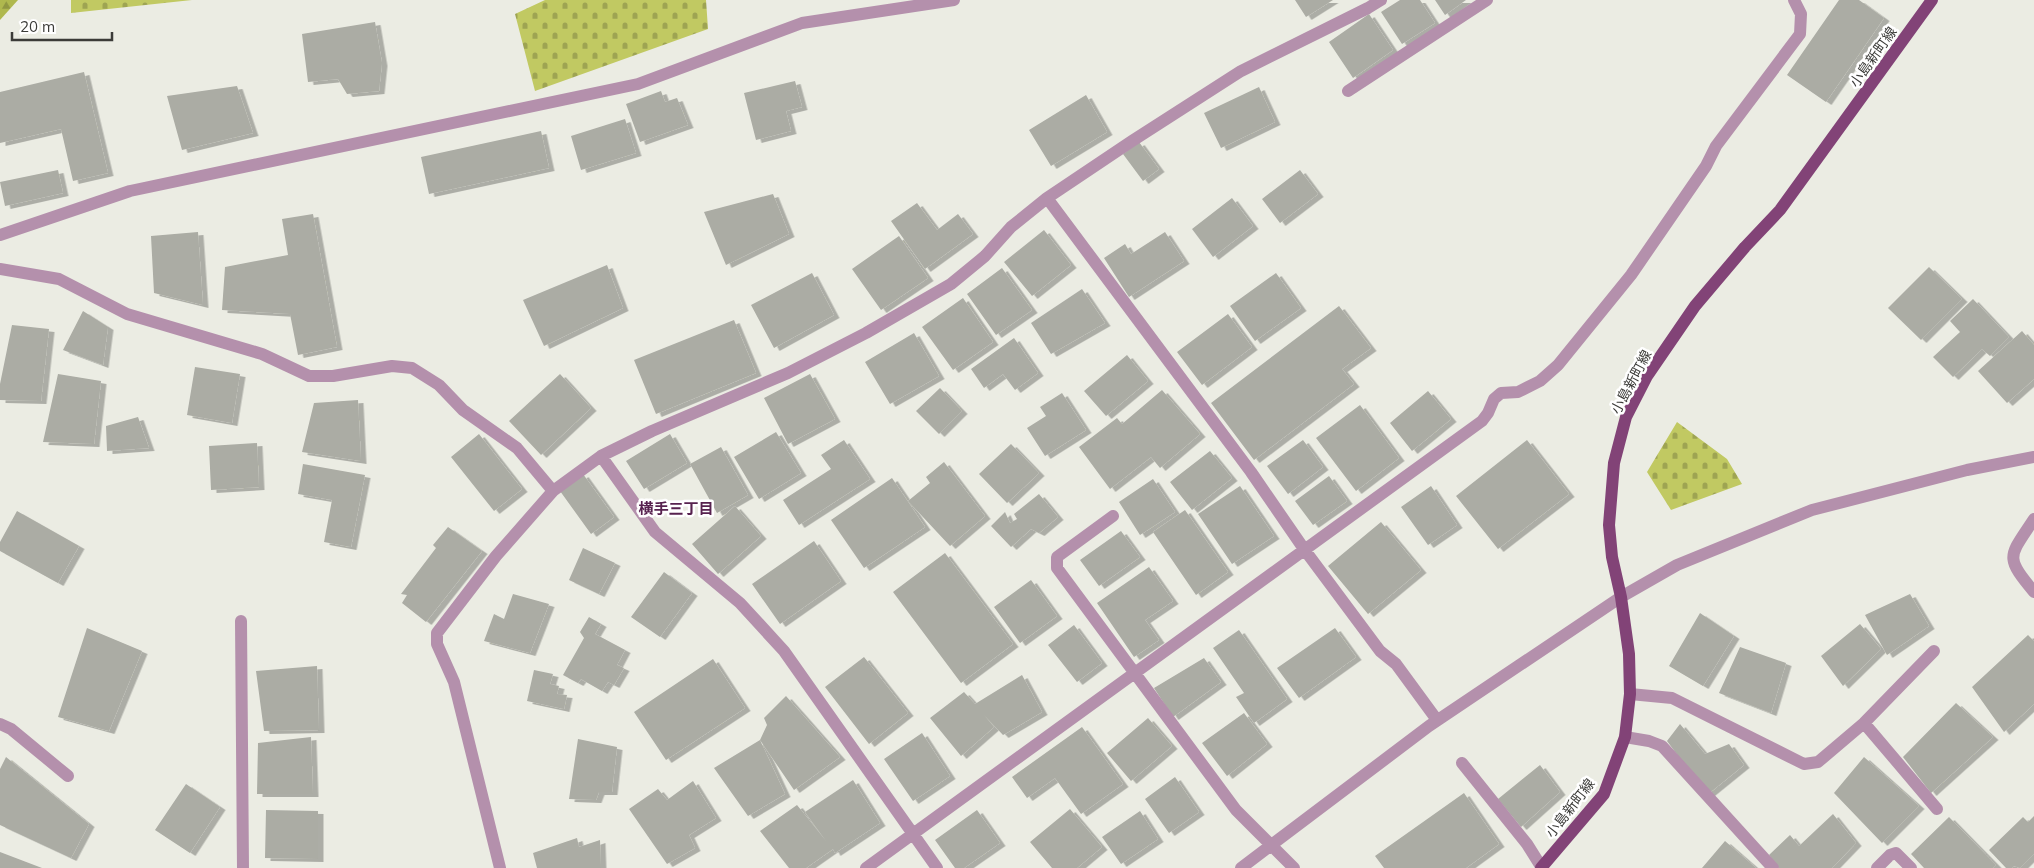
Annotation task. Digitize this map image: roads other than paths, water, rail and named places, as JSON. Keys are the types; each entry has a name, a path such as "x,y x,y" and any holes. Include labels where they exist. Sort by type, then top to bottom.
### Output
{"main road":[{"name":"小島新町線","path":"1541,868 1604,794 1624,737 1630,694 1629,654 1621,597 1612,557 1609,525 1614,463 1626,417 1643,384 1695,306 1745,247 1780,210 1932,0"}],"street":[{"path":"0,234 130,190 638,84 802,24 954,0"},
{"path":"500,868 454,682 437,644 437,633 496,556 553,491 601,456 652,431 788,373 866,333 951,284 985,256 1011,227 1047,198 1132,141 1241,71 1381,0"},
{"path":"1348,91 1487,0"},
{"path":"866,868 1482,421 1494,399 1501,393 1518,392 1540,381 1558,365 1631,275 1706,166 1716,146 1800,34 1801,14 1794,0"},
{"path":"1047,198 1240,456 1304,549 1380,650 1396,664 1437,720"},
{"path":"0,268 59,279 127,314 262,354 309,376 333,376 392,366 412,368 439,385 463,410 517,448 553,491"},
{"path":"601,456 655,532 740,603 784,651 937,868"},
{"path":"1241,868 1437,720 1621,597 1677,565 1812,510 1967,470 2034,457"},
{"path":"1113,516 1057,558 1057,568 1236,810 1294,868"},
{"path":"2034,519 2016,545 2012,559 2015,569 2034,592"},
{"path":"241,621 243,868"},
{"path":"1630,694 1672,698 1804,764 1818,762 1864,723 1934,652"},
{"path":"1864,723 1937,810"},
{"path":"0,724 11,728 68,776"},
{"path":"1624,737 1649,741 1662,746 1773,868"},
{"path":"1462,763 1527,844 1541,868"},
{"path":"1876,868 1890,855 1896,853 1911,868"}],"district":[{"name":"横手三丁目","path":"676,509"}]}
